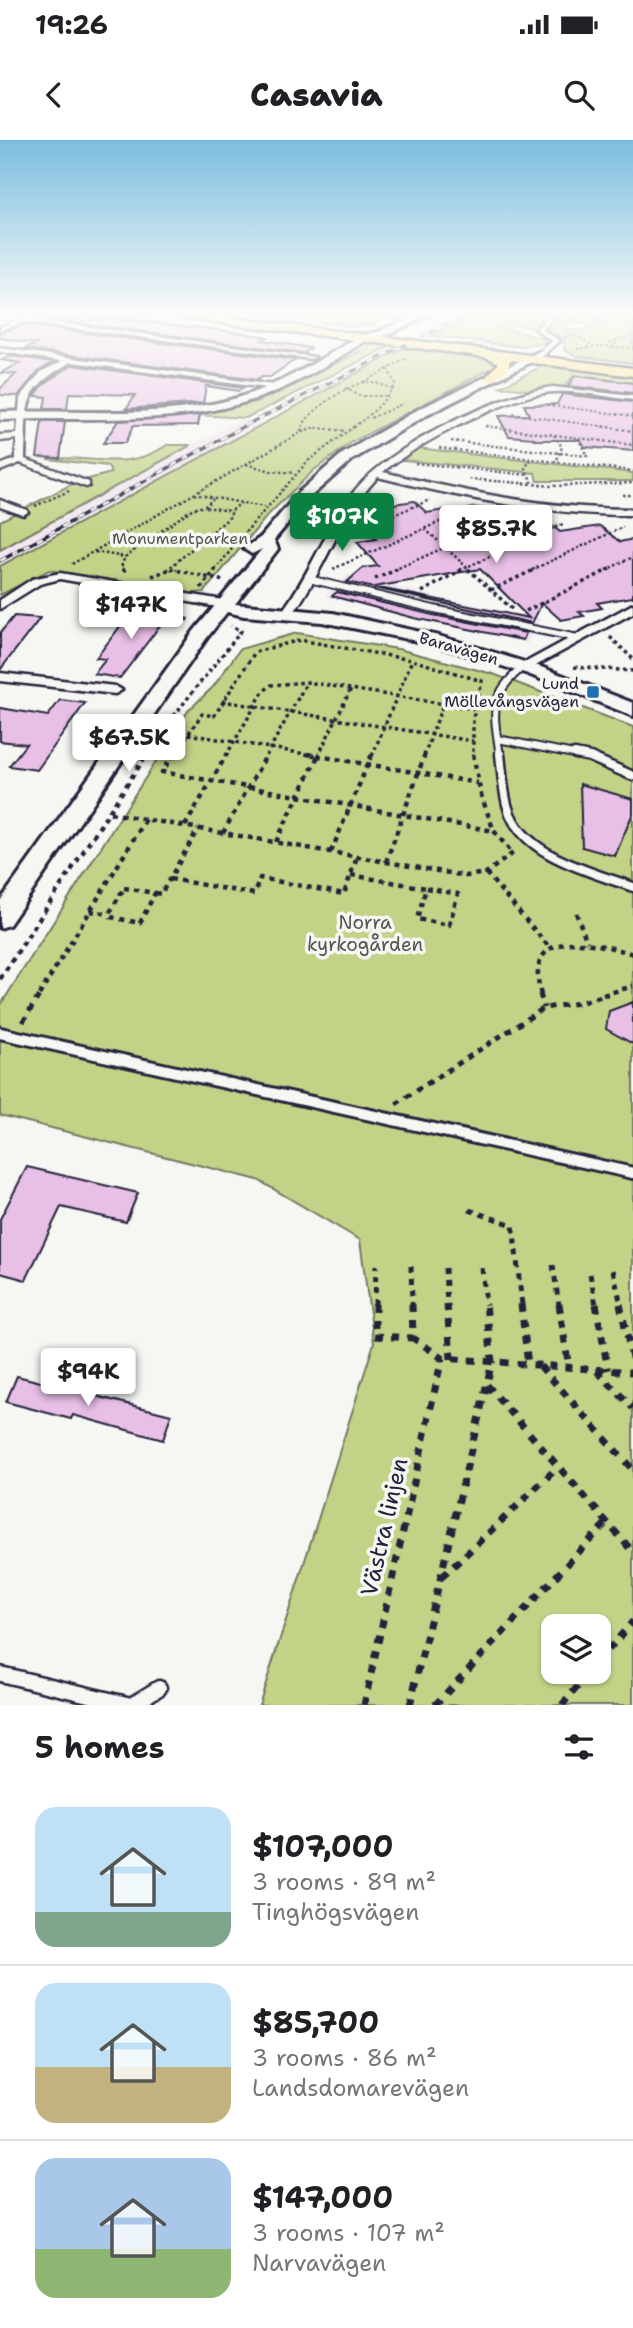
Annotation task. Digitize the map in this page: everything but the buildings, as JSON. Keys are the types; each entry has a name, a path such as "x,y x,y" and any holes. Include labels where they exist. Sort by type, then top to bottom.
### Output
{"main road":[{"path":"0,416 188,410 237,401 271,388"},
{"path":"0,919 223,604 246,584 270,549 266,540 304,495 347,457 423,412 472,388"},
{"name":"Baravägen","path":"223,604 232,610 257,614 282,612 364,624 433,639 523,667 633,710"}],"street":[{"path":"20,460 24,398 32,388"},
{"path":"282,612 309,579 345,510 375,473 412,444 533,393 552,390 633,398"},
{"path":"0,438 20,436"},
{"path":"0,468 20,460 86,484"},
{"path":"375,473 483,498 572,510 630,512"},
{"path":"0,503 23,512"},
{"path":"0,605 24,588 48,578 71,577 223,604"},
{"path":"523,667 633,608"},
{"path":"0,677 116,690"}],"lane":[{"path":"309,579 434,608 584,634"},
{"path":"523,667 503,683 494,712 508,810 529,841 558,859 633,887"},
{"path":"498,739 590,757 633,776"},
{"path":"0,1033 633,1173"},
{"path":"0,1674 131,1705 159,1688"}],"path":[{"path":"345,388 359,396 388,395"},
{"path":"300,433 306,416 345,388"},
{"path":"513,401 633,416"},
{"path":"488,411 631,430"},
{"path":"622,415 631,430"},
{"path":"460,422 633,445"},
{"path":"583,424 590,439"},
{"path":"48,578 300,433 323,428 355,433"},
{"path":"554,435 562,447 556,462"},
{"path":"426,438 587,456 578,438"},
{"path":"412,444 633,471"},
{"path":"531,459 525,468 533,484"},
{"path":"390,460 529,475"},
{"path":"245,464 271,471 295,473"},
{"path":"516,484 552,486 633,483"},
{"path":"23,512 86,484"},
{"path":"193,494 265,507"},
{"path":"331,540 432,499 421,496"},
{"path":"332,569 473,507 483,498"},
{"path":"205,506 214,499"},
{"path":"143,576 171,569 231,516 231,511 241,503"},
{"path":"130,574 121,567 125,557 192,509 205,506 231,511"},
{"path":"421,593 466,567 570,520 572,510"},
{"path":"491,590 632,523 630,512"},
{"path":"375,579 519,514"},
{"path":"425,529 512,610"},
{"path":"94,552 125,557"},
{"path":"526,611 633,557"},
{"path":"171,569 208,579"},
{"path":"0,979 173,714 199,687 241,631 229,625"},
{"path":"584,634 603,632 633,659"},
{"path":"494,831 162,772 202,714 214,716 255,652 300,640 412,660 482,681 475,709 474,762 494,831 512,853"},
{"path":"622,649 633,647"},
{"path":"331,852 412,660"},
{"path":"569,667 633,671"},
{"path":"184,826 255,706 271,685 307,682 494,712"},
{"path":"223,833 307,682"},
{"path":"276,842 351,689"},
{"path":"222,701 473,741"},
{"path":"386,862 443,704"},
{"path":"188,734 478,783"},
{"path":"110,813 466,876 486,873 529,841"},
{"path":"15,1035 146,819"},
{"path":"109,914 124,888 161,894 198,829"},
{"path":"170,879 254,894 260,878 344,894 357,857"},
{"path":"486,873 549,947"},
{"path":"351,875 426,888 458,894 449,925 417,919 426,888"},
{"path":"90,911 140,923 155,892"},
{"path":"576,913 587,943"},
{"path":"544,1008 536,988 536,968 541,955 549,947 587,943 633,954"},
{"path":"378,1116 544,1008 579,1003 633,986"},
{"path":"469,1210 513,1225 528,1365"},
{"path":"376,1265 375,1336 413,1338 442,1358 633,1372"},
{"path":"553,1265 569,1368"},
{"path":"411,1266 413,1338"},
{"path":"444,1268 451,1359"},
{"path":"410,1705 492,1362 482,1268"},
{"path":"613,1270 633,1362"},
{"path":"590,1274 608,1370"},
{"name":"Västra linjen","path":"364,1705 442,1358"},
{"path":"540,1366 633,1470"},
{"path":"596,1370 633,1408"},
{"path":"486,1385 633,1552"},
{"path":"440,1579 558,1467"},
{"path":"435,1705 607,1522"},
{"path":"611,1646 633,1620"},
{"path":"562,1705 580,1684"}],"shaded area":[{"path":"242,419 262,424 0,566 0,550 121,482"},
{"path":"348,575 443,599 541,619 527,643 325,596"}],"green space":[{"path":"285,388 306,388 246,418 196,415 257,402"},
{"name":"Monumentparken","path":"329,388 454,388 352,442 313,471 267,516 204,592 182,594 49,570 0,595 0,566"},
{"path":"511,388 562,388 531,390"},
{"path":"167,445 191,445 0,550 0,521 74,483 111,473 108,466 47,459 123,460 152,453"},
{"path":"417,448 633,473 633,481 537,481 535,473 402,460"},
{"path":"473,507 519,514 445,548 425,529"},
{"name":"Norra kyrkogården","path":"297,633 398,649 493,674 633,727 633,1705 259,1705 374,1343 360,1240 258,1180 0,1115 0,1006 188,711 213,687 240,649"}],"railway":[{"path":"0,561 250,423 319,388"}],"place":[{"name":"Lund Möllevångsvägen","path":"593,692"}]}
